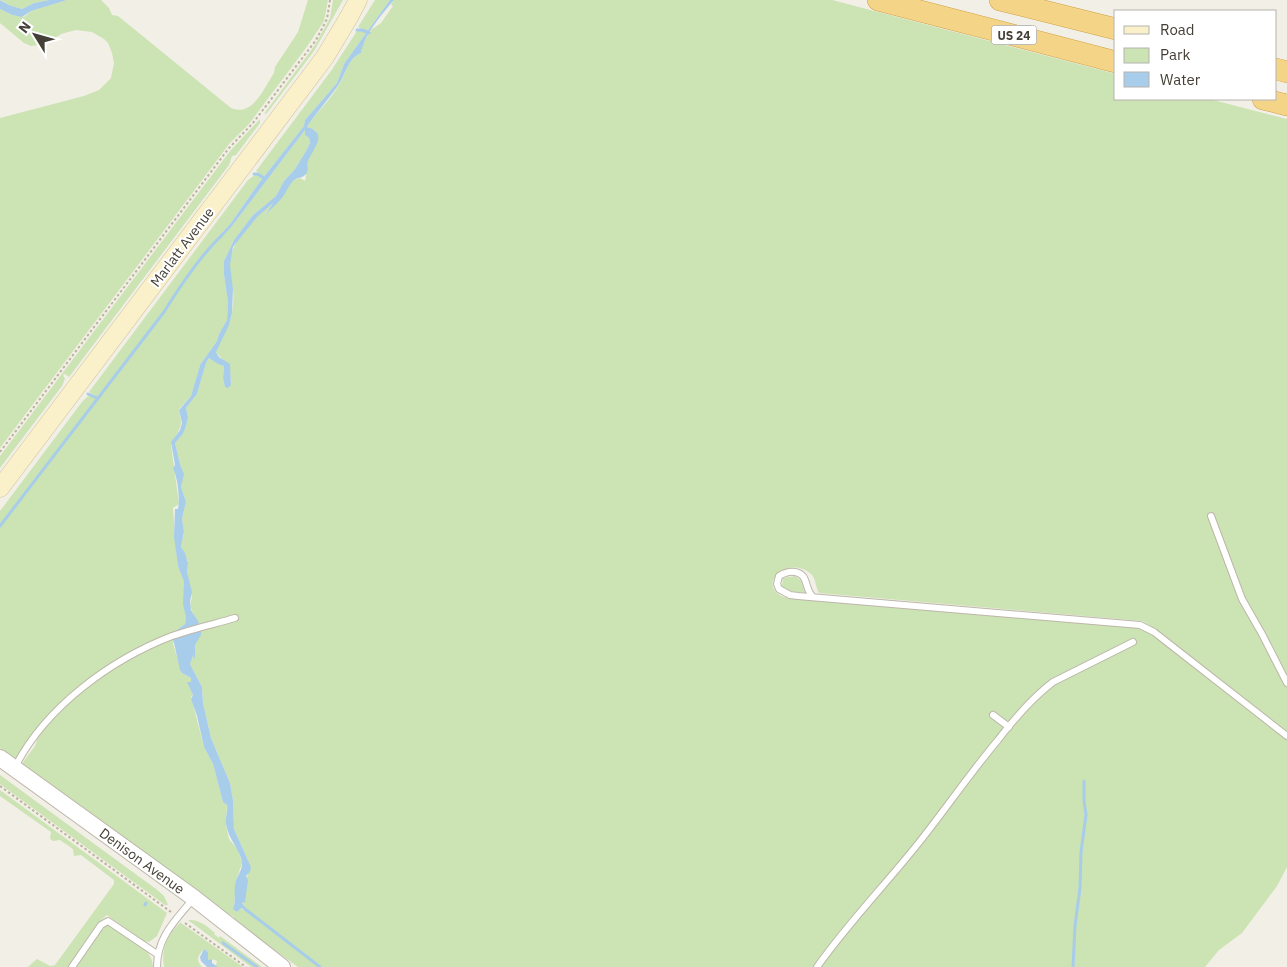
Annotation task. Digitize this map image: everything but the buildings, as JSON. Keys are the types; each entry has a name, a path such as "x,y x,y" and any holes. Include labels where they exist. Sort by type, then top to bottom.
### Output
{"highway":[{"name":"US 24","path":"878,0 1114,61"},
{"name":"US 24","path":"1000,0 1114,28"},
{"path":"1267,100 1287,105"}],"main road":[{"name":"Marlatt Avenue","path":"0,488 325,57 350,17 358,0"}],"street":[{"name":"Denison Avenue","path":"0,758 194,898 282,967"}],"lane":[{"path":"1211,516 1242,599 1287,683"},
{"path":"813,597 808,592 805,578 802,575 793,572 779,576 777,584 779,589 790,595 813,597 1140,625 1154,632 1287,736"},
{"path":"15,769 36,736 60,707 102,673 168,638 235,618"},
{"path":"818,967 837,939 922,838 1008,727 1035,698 1053,682 1133,642"},
{"path":"993,715 1008,727"},
{"path":"157,967 157,954 165,934 194,898"},
{"path":"72,967 101,925 108,921 157,954"}],"path":[{"path":"0,452 229,148 253,123 316,40 327,19 330,0"},
{"path":"0,786 168,909"},
{"path":"183,921 246,967"}],"green space":[{"path":"1,0 49,0 34,3 22,9"},
{"path":"67,0 101,0 109,8 112,15 118,16 231,108 239,110 252,105 262,93 274,73 275,67 298,32 308,0 328,0 324,21 306,48 249,124 230,143 0,448 0,118 84,96 99,90 111,78 114,63 108,43 92,32 76,30 61,34 48,43 31,46 24,43 0,23 0,9 12,15 24,17 31,11"},
{"path":"333,0 343,0 314,51 267,113 264,114 315,45 330,18"},
{"path":"375,0 390,0 344,64 337,83 305,120 304,126 220,235 232,226 305,130 305,135 309,138 310,143 295,169 284,181 276,196 253,215 234,240 224,261 228,302 227,320 217,341 200,365 191,396 179,409 181,425 171,445 179,504 173,508 176,550 178,566 184,582 186,617 185,624 176,631 173,644 182,673 191,678 191,682 188,682 193,695 191,697 204,747 213,764 223,802 227,805 226,826 229,839 238,850 242,863 236,881 234,906 237,912 240,908 247,911 242,902 247,876 251,867 234,829 233,800 230,783 211,738 203,703 202,687 190,664 194,655 194,658 195,644 201,631 191,607 192,598 187,572 188,561 181,547 184,534 182,519 186,502 181,487 183,472 175,443 183,434 188,417 186,408 197,394 209,358 224,366 223,378 225,387 231,385 230,368 216,352 232,313 231,254 246,229 259,214 273,203 264,216 284,194 293,180 300,178 305,181 306,164 315,145 316,137 316,131 307,127 308,125 334,93 351,61 361,53 362,45 372,29 381,23 393,6 391,5 394,0 832,0 1114,73 1114,100 1213,100 1287,119 1287,732 1142,621 819,593 812,575 803,569 794,567 778,573 773,585 776,592 784,597 1141,628 1148,632 1287,740 1287,867 1277,886 1242,933 1219,950 1205,967 298,967 232,919 234,917 228,915 23,765 23,762 35,746 38,737 26,743 17,758 14,758 0,748 0,511 82,402 88,396 95,397 89,392 248,180 256,174 261,177 263,176 256,171 331,71 357,31 366,31 358,27"},
{"path":"260,119 260,123 236,155 232,156 229,165 69,377 65,374 63,375 65,379 62,386 0,468 0,456 230,151"},
{"path":"795,576 802,583 805,593 787,591 782,587 783,578"},
{"path":"0,775 156,889 164,896 168,905 165,905 0,784"},
{"path":"0,790 167,913 157,936 149,942 143,941 107,915 102,919 68,967 28,967 37,959 50,966 55,965 114,884 114,880 81,855 74,856 73,849 60,840 52,840 50,838 51,832 0,796"},
{"path":"188,920 203,924 219,938 220,936 262,967 251,967"},
{"path":"181,922 243,967 218,967 216,966 217,961 208,960 208,952 204,949 198,958 202,967 164,967 163,954 166,942"},
{"path":"107,925 137,942 148,953 153,967 74,967"}],"water":[{"path":"0,0 22,9 34,3 49,0 67,0 31,11 22,17 12,15 0,9"},
{"path":"390,0 394,0 370,32 361,53 350,63 337,87 307,127 317,133 318,142 307,162 308,169 306,174 292,182 279,201 264,217 273,203 257,217 233,247 230,265 233,289 232,313 229,325 216,352 219,357 230,364 231,385 228,388 225,387 223,378 224,366 209,358 197,394 186,408 188,417 183,434 175,443 184,474 181,487 186,502 182,519 184,532 181,547 188,563 187,572 192,592 191,610 198,621 201,631 201,635 195,645 195,660 193,655 190,664 202,687 203,703 211,738 230,783 233,800 234,829 251,867 250,872 246,876 248,880 245,902 242,903 248,911 241,908 237,912 233,909 235,883 242,867 241,859 227,830 227,805 223,802 213,764 204,747 191,699 193,695 187,682 191,682 191,678 180,670 172,634 185,624 186,617 183,604 184,582 178,566 174,537 175,509 178,509 179,494 173,468 175,465 171,442 180,430 182,423 179,410 191,396 200,365 217,341 227,320 228,302 224,261 234,240 253,215 276,196 284,181 295,169 310,143 309,138 305,135 305,130 232,226 221,238 220,235 304,126 305,120 337,83 344,64"},
{"path":"204,949 208,952 208,960 212,959 212,963 218,967 207,967 201,961 200,957"}],"waterway":[{"path":"357,30 369,33"},
{"path":"254,174 258,174 265,179"},
{"path":"0,526 164,312 198,262 222,235"},
{"path":"88,394 97,398"},
{"path":"1073,967 1075,926 1080,888 1081,852 1086,815 1084,781"},
{"path":"245,909 320,967"},
{"path":"223,943 257,967"}]}
